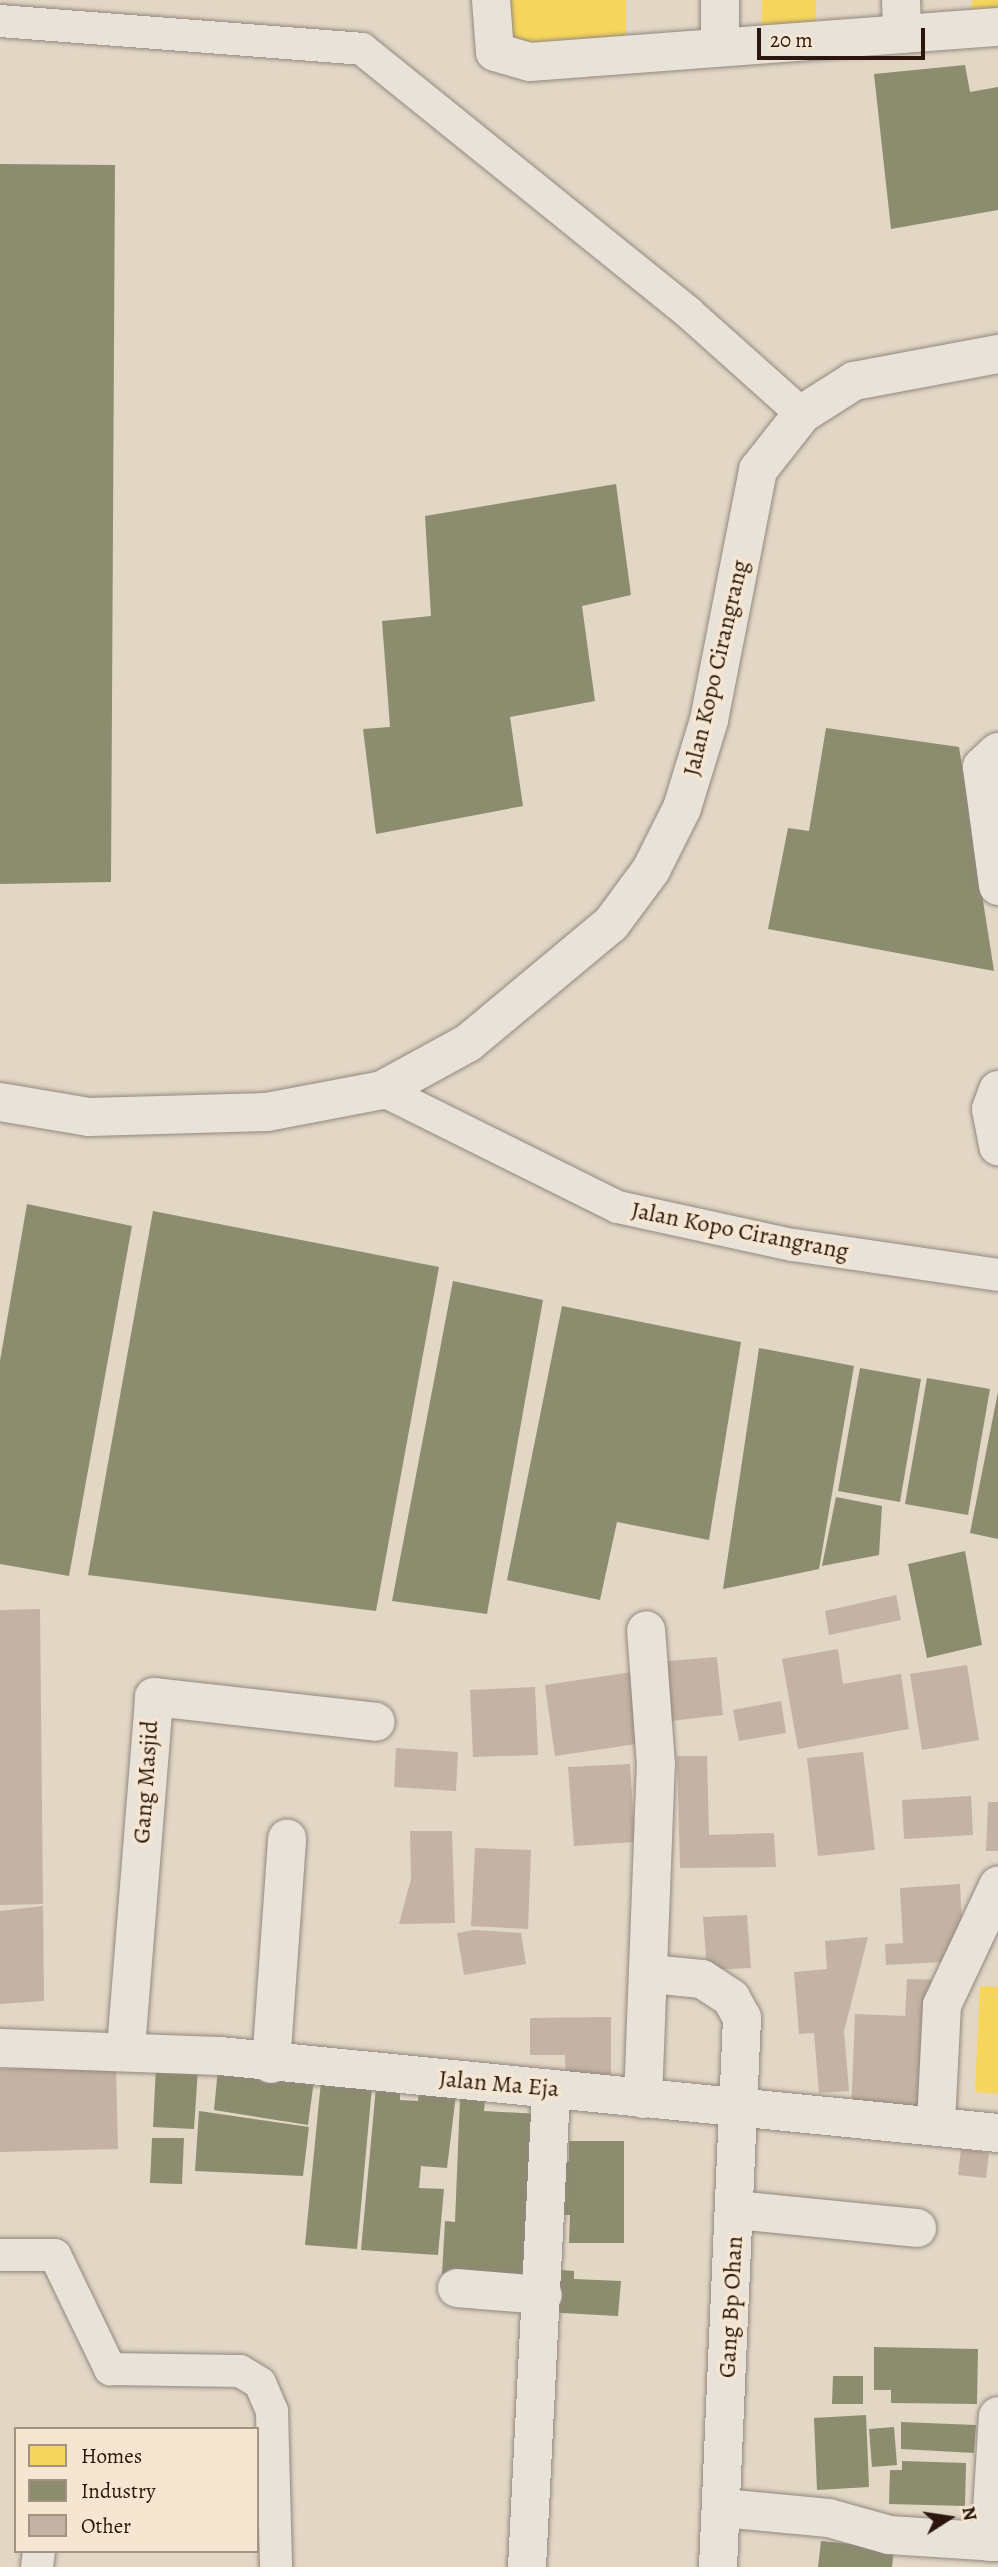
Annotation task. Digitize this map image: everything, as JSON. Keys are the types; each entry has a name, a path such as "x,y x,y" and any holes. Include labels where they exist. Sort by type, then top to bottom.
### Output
{"street":[{"path":"491,0 493,42 506,58 720,47 902,17 998,27"},
{"path":"720,0 720,47"},
{"name":"Jalan Kopo Cirangrang","path":"0,1102 89,1117 267,1112 382,1090 468,1043 611,924 651,870 682,808 709,720 758,470 802,414 854,382 998,354"},
{"path":"998,752 982,766 998,886"},
{"path":"998,1090 991,1109 998,1146"},
{"path":"643,2099 651,1974 656,1765 646,1630"},
{"name":"Gang Masjid","path":"126,2048 154,1697 376,1722"},
{"path":"271,2064 287,1839"},
{"path":"936,2123 942,2005 998,1886"},
{"name":"Gang Bp Ohan","path":"651,1974 702,1979 731,1998 742,2018 723,2508 718,2567"},
{"name":"Jalan Ma Eja","path":"0,2048 126,2048 643,2099 936,2123 998,2133"},
{"path":"527,2567 543,2295 551,2089"},
{"path":"736,2210 917,2228"},
{"path":"457,2288 543,2295"},
{"path":"723,2508 829,2518 889,2535 994,2542 998,2416"}],"lane":[{"path":"0,21 362,49 689,313 802,414"},
{"name":"Jalan Kopo Cirangrang","path":"382,1090 618,1207 793,1245 998,1275"},
{"path":"0,2255 55,2255 110,2369 240,2371 260,2383 272,2411 266,2528 275,2567"}],"building: Homes":[{"path":"505,0 626,0 626,44 503,42"},
{"path":"762,0 816,0 815,31 761,30"},
{"path":"972,0 998,0 998,18 971,17"},
{"path":"980,1986 998,1987 998,2094 975,2092"}],"building: Industry":[{"path":"965,65 970,92 998,87 998,210 891,229 874,74"},
{"path":"0,164 115,165 111,882 0,884"},
{"path":"616,484 631,595 582,606 595,701 510,717 523,806 376,834 363,729 390,727 382,621 431,616 425,516"},
{"path":"826,728 959,747 994,971 768,929 788,828 809,831"},
{"path":"27,1204 132,1226 69,1576 0,1564 0,1361"},
{"path":"153,1211 439,1267 376,1611 88,1575"},
{"path":"453,1281 543,1300 487,1614 392,1601"},
{"path":"562,1306 741,1342 709,1540 617,1522 600,1600 507,1580"},
{"path":"759,1348 854,1366 819,1569 723,1589"},
{"path":"860,1368 921,1379 900,1502 838,1491"},
{"path":"927,1378 990,1389 968,1515 905,1504"},
{"path":"998,1392 998,1539 970,1533"},
{"path":"836,1497 882,1506 879,1555 822,1566"},
{"path":"965,1551 982,1645 927,1658 908,1564"},
{"path":"156,2066 198,2068 194,2129 153,2127"},
{"path":"218,2069 314,2080 308,2125 214,2110"},
{"path":"321,2081 372,2087 357,2249 305,2245"},
{"path":"376,2087 400,2089 400,2100 418,2101 419,2091 456,2095 447,2168 421,2166 419,2188 444,2189 438,2255 361,2250"},
{"path":"460,2098 485,2099 484,2111 539,2114 530,2291 442,2274 445,2221 455,2222"},
{"path":"199,2111 309,2127 303,2176 195,2171"},
{"path":"152,2138 184,2138 182,2184 150,2183"},
{"path":"569,2141 624,2141 624,2243 569,2243 570,2215 550,2215 551,2161 569,2161"},
{"path":"548,2269 574,2271 574,2279 621,2281 618,2316 544,2312"},
{"path":"874,2347 978,2349 977,2404 891,2403 891,2390 874,2390"},
{"path":"833,2376 863,2376 863,2404 832,2404"},
{"path":"866,2415 869,2487 817,2490 814,2418"},
{"path":"901,2422 976,2425 974,2453 901,2449"},
{"path":"894,2427 897,2465 872,2467 869,2429"},
{"path":"902,2461 966,2463 965,2506 889,2504 890,2470 902,2470"},
{"path":"821,2541 894,2548 892,2567 818,2567"}],"building: Other":[{"path":"896,1595 901,1620 829,1635 825,1611"},
{"path":"40,1609 43,1904 0,1905 0,1610"},
{"path":"838,1649 843,1684 901,1674 909,1729 798,1749 782,1659"},
{"path":"717,1657 723,1715 662,1722 657,1662"},
{"path":"967,1665 979,1740 922,1750 910,1674"},
{"path":"632,1672 643,1743 555,1756 545,1685"},
{"path":"535,1687 538,1755 473,1757 470,1690"},
{"path":"781,1701 786,1733 739,1741 733,1710"},
{"path":"396,1748 458,1752 456,1791 394,1787"},
{"path":"863,1752 875,1850 818,1856 807,1758"},
{"path":"677,1756 707,1756 709,1835 774,1833 776,1867 680,1868"},
{"path":"630,1764 635,1842 574,1846 568,1767"},
{"path":"971,1796 973,1835 904,1839 902,1800"},
{"path":"988,1802 998,1802 998,1851 986,1851"},
{"path":"410,1831 452,1831 455,1923 399,1924 411,1879"},
{"path":"475,1848 531,1850 528,1929 471,1926"},
{"path":"960,1884 964,1961 886,1965 885,1944 903,1943 900,1888"},
{"path":"43,1906 44,2001 0,2004 0,1911"},
{"path":"747,1915 751,1968 707,1970 703,1917"},
{"path":"475,1930 521,1933 526,1964 464,1975 457,1933"},
{"path":"868,1937 844,2031 849,2091 819,2093 814,2033 799,2034 794,1972 827,1969 825,1941"},
{"path":"907,1979 940,1980 934,2120 851,2116 855,2014 905,2016"},
{"path":"611,2017 611,2084 566,2085 565,2055 530,2055 530,2018"},
{"path":"116,2065 118,2149 0,2152 0,2069"},
{"path":"961,2149 989,2153 986,2178 958,2175"}]}
